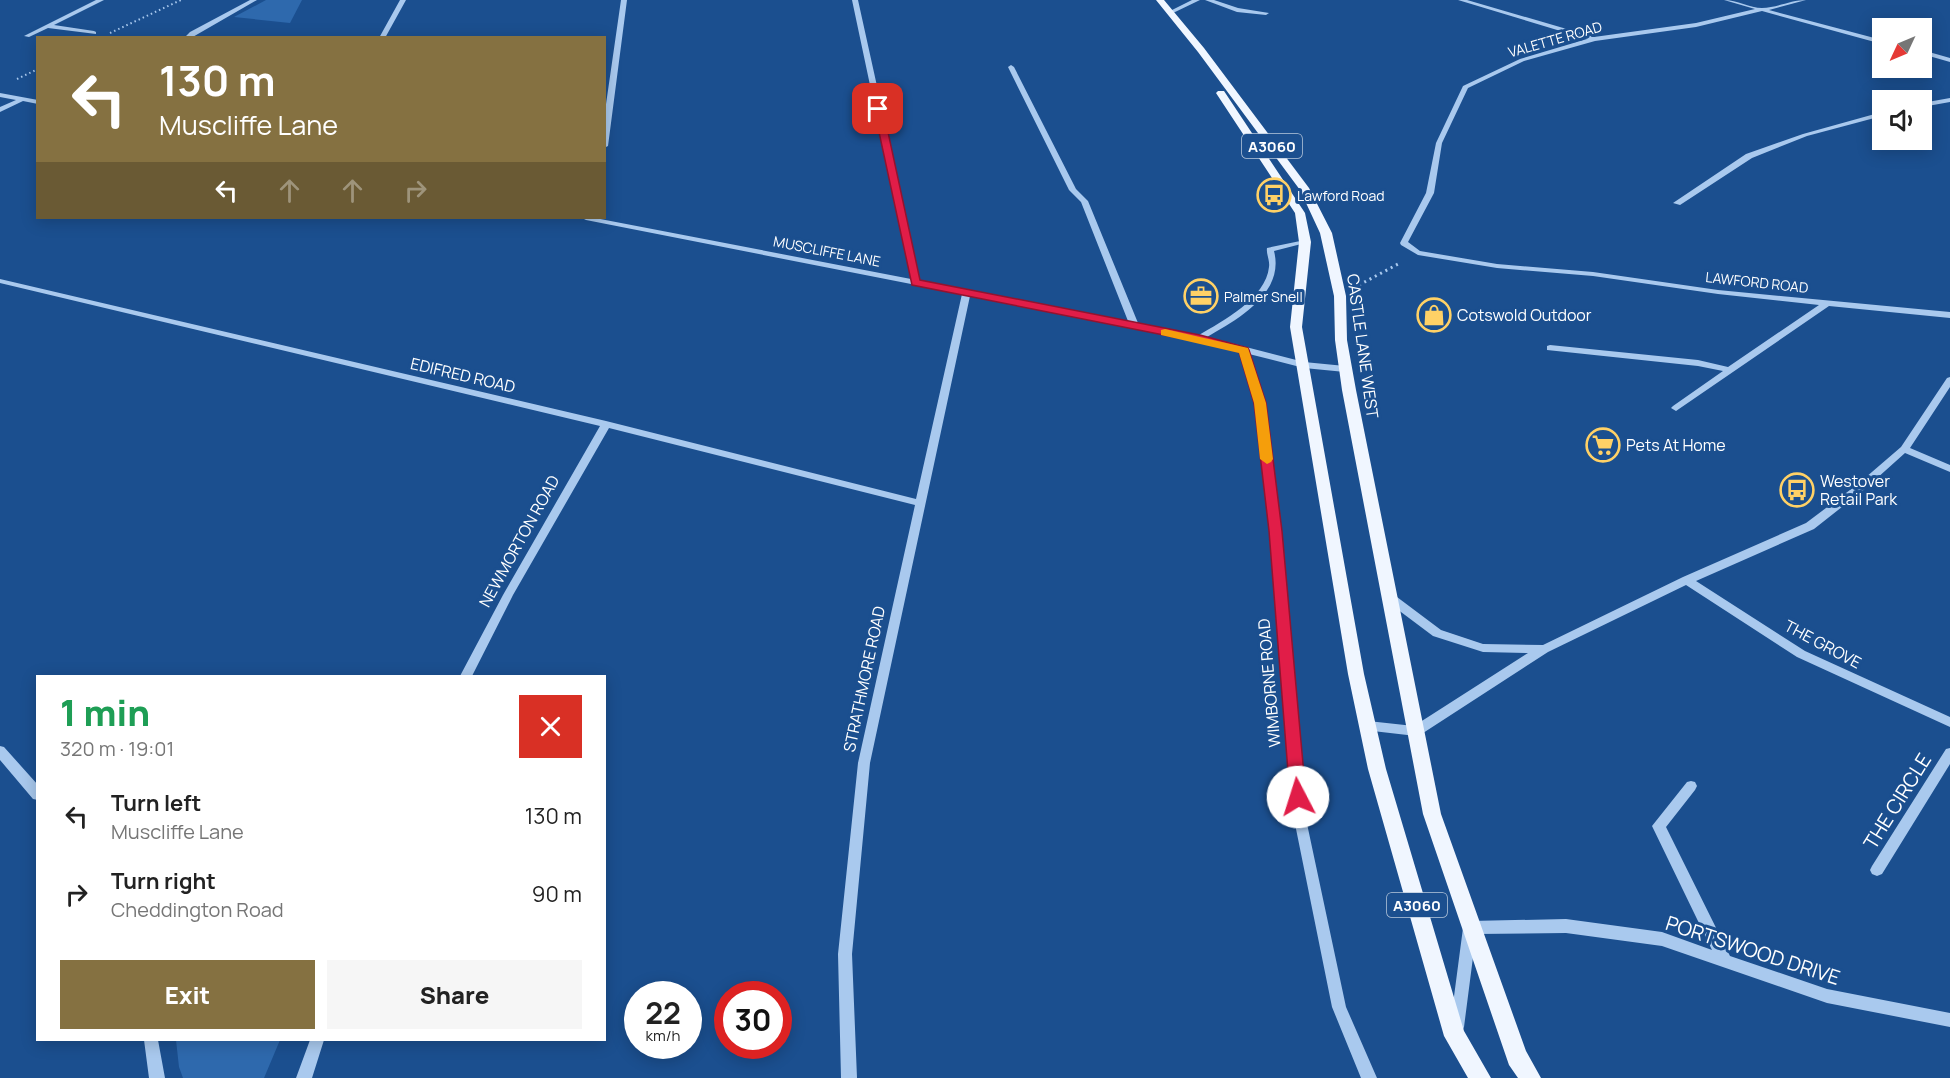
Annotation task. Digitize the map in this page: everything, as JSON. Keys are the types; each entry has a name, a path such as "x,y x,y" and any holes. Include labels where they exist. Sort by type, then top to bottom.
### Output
{"main road":[{"name":"CASTLE LANE WEST","path":"1160,0 1305,190 1326,233 1340,296 1339,308 1346,369 1416,731"},
{"name":"CASTLE LANE WEST","path":"1171,12 1300,213 1305,242 1296,327 1356,675 1368,726"},
{"name":"A3060","path":"1368,726 1377,769 1455,1036 1480,1078"},
{"name":"A3060","path":"1416,731 1432,814 1517,1057 1530,1078"}],"street":[{"path":"27,36 101,0"},
{"path":"189,36 254,0"},
{"path":"383,36 403,0"},
{"path":"606,131 624,0"},
{"path":"855,0 916,283"},
{"path":"1171,12 1197,0"},
{"path":"1208,0 1238,10 1266,13"},
{"path":"1461,0 1594,39"},
{"path":"1727,0 1872,39"},
{"name":"VALETTE ROAD","path":"1418,253 1404,243 1430,193 1439,142 1465,87 1522,60 1594,39 1696,25 1803,0"},
{"path":"46,26 94,33"},
{"path":"1932,55 1950,60"},
{"path":"1011,67 1073,190 1084,201 1135,327"},
{"path":"0,95 36,102"},
{"path":"0,110 23,99"},
{"path":"1932,103 1950,100"},
{"path":"1677,203 1749,156 1805,135 1872,117"},
{"name":"MUSCLIFFE LANE","path":"597,219 966,294 1200,338 1304,365 1346,369"},
{"path":"1200,338 1239,315 1265,288 1273,268 1270,250 1305,242"},
{"name":"LAWFORD ROAD","path":"1418,253 1497,266 1593,274 1718,292 1950,315"},
{"name":"EDIFRED ROAD","path":"0,281 606,424 919,503"},
{"name":"STRATHMORE ROAD","path":"849,1078 845,954 864,763 966,294"},
{"path":"1676,408 1827,303"},
{"path":"1550,348 1688,362 1728,370"},
{"name":"WIMBORNE ROAD","path":"1244,350 1260,403 1275,531 1300,819 1339,1007 1369,1078"},
{"path":"1368,726 1416,731 1544,649 1687,580 1810,526 1862,486 1904,449 1950,380"},
{"name":"NEWMORTON ROAD","path":"467,675 508,595 606,424"},
{"path":"1904,449 1950,469"},
{"name":"THE GROVE","path":"1687,580 1801,654 1950,722"},
{"path":"1389,597 1437,633 1483,648 1544,649"},
{"path":"0,751 36,793"},
{"name":"THE CIRCLE","path":"1877,870 1950,753"},
{"path":"1690,786 1659,826 1725,961"},
{"name":"PORTSWOOD DRIVE","path":"1470,928 1576,927 1662,939 1827,996 1950,1020"},
{"path":"1455,1036 1470,928"},
{"path":"150,1041 157,1078"},
{"path":"304,1078 317,1041"}],"path":[{"path":"104,36 181,0"},
{"path":"1340,296 1418,253"}],"shaded area":[{"path":"266,0 302,0 290,23 234,17"},
{"path":"176,1041 280,1041 264,1078 183,1078 179,1067"}],"slow traffic":[{"path":"1165,332 1200,338 1244,350 1260,403 1267,459"}],"place":[{"name":"Lawford Road","path":"1274,195"},
{"name":"Palmer Snell","path":"1201,296"},
{"name":"Cotswold Outdoor","path":"1434,315"},
{"name":"Pets At Home","path":"1603,445"},
{"name":"Westover Retail Park","path":"1797,490"}],"route":[{"path":"878,109 916,283 1200,338 1244,350 1260,403 1275,531 1298,797"}]}
